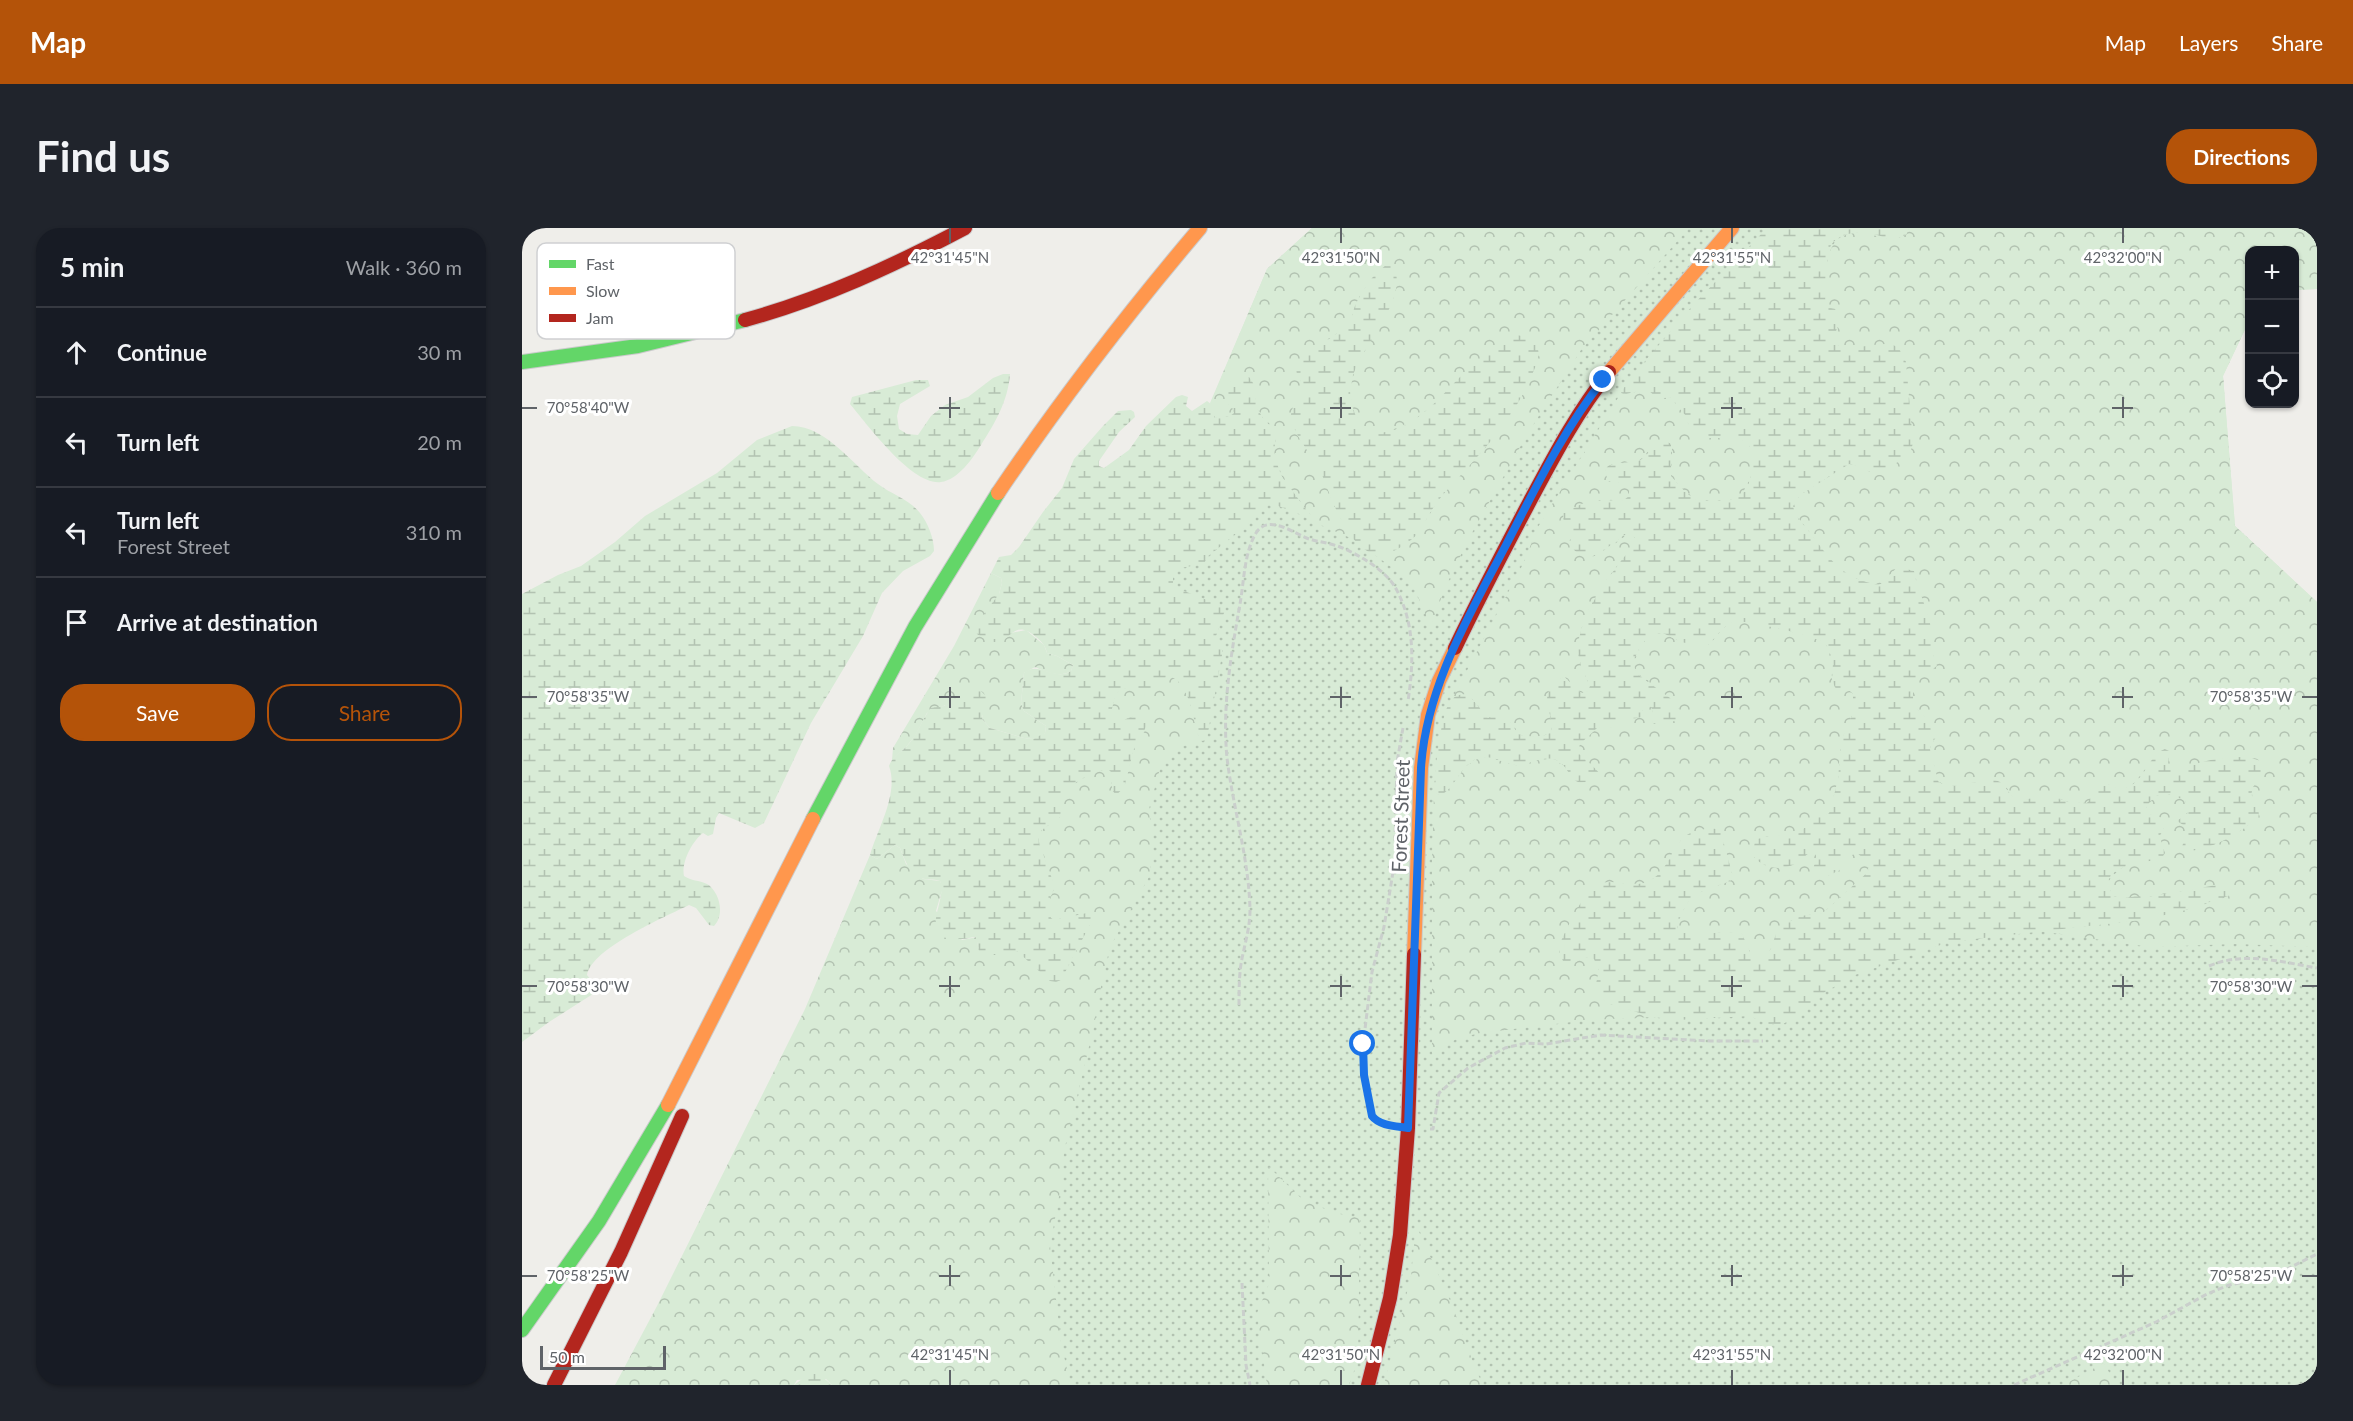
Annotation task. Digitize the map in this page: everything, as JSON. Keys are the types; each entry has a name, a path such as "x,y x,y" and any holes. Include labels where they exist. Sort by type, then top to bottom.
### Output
{"main road":[{"path":"735,322 762,315 876,272 965,228"},
{"path":"522,1330 589,1237 636,1161 696,1051 883,685 917,624 987,510 1075,384 1170,262 1200,228"},
{"name":"Forest Street","path":"1368,1385 1378,1351 1397,1263 1408,1128 1421,762 1428,716 1439,681 1525,508 1579,413 1620,358 1732,228"},
{"path":"522,362 644,345 668,339"},
{"path":"699,1074 776,892"},
{"path":"554,1385 583,1332 641,1214 686,1107"}],"path":[{"path":"1239,1005 1241,965 1250,912 1248,881 1227,755 1226,715 1228,674 1247,563 1255,534 1259,529 1268,525 1280,526 1310,539 1343,548 1376,568 1394,584 1410,624 1411,683 1408,703"},
{"path":"1395,843 1397,762 1404,721"},
{"path":"1395,860 1384,927 1372,972 1363,1044 1364,1075 1372,1116 1376,1121 1408,1128 1433,1129 1439,1094 1475,1063 1505,1048 1601,1035 1710,1041 1763,1041"},
{"path":"2209,966 2242,958 2264,959 2317,968"},
{"path":"2014,1385 2156,1322 2206,1294 2229,1285 2271,1277 2317,1254"},
{"path":"1242,1282 1246,1365 1250,1385"}],"green space":[{"path":"1312,228 2317,228 2317,289 2299,290 2299,246 2245,246 2245,329 2223,376 2235,526 2317,602 2317,1385 950,1385 959,1001 1267,269"},
{"path":"1312,228 1689,228 1581,350 1528,433 1468,540 1444,590 1431,627 1415,590 1401,574 1372,553 1380,554 1400,548 1422,531 1427,518 1445,492 1486,447 1525,391 1539,355 1513,334 1425,412 1406,424 1386,431 1367,432 1357,418 1352,405 1352,380 1362,355 1378,329 1360,295 1349,323 1315,347 1300,380 1305,387 1305,392 1296,402 1293,429 1319,466 1338,514 1355,540 1316,523 1304,505 1284,483 1274,451 1276,437 1269,423 1264,420 1257,408 1253,384 1226,393 1234,413 1230,416 1215,418 1210,403 1267,269"},
{"path":"1767,228 1909,228 1906,235 1891,241 1884,237 1859,232 1836,239 1829,252 1825,299 1827,307 1835,309 1838,314 1834,344 1850,347 1890,344 1902,353 1906,362 1913,443 1911,450 1882,475 1849,464 1800,495 1793,506 1799,519 1829,558 1854,577 1879,585 1898,567 1914,571 1930,621 1933,653 1937,666 1916,679 1913,688 1913,705 1936,727 1937,736 1930,749 1938,781 1943,784 1956,785 1993,780 2001,783 2018,800 2052,797 2069,802 2087,803 2093,791 2103,784 2122,788 2135,783 2159,752 2165,749 2169,751 2168,764 2175,770 2229,757 2261,761 2262,774 2252,791 2252,798 2259,814 2258,818 2215,845 2185,851 2182,847 2188,828 2177,821 2189,812 2185,800 2168,794 2156,796 2148,804 2146,811 2147,814 2163,818 2164,828 2159,837 2165,853 2161,859 2119,869 2109,880 2113,896 2117,897 2147,897 2217,885 2231,888 2232,892 2228,896 2179,912 2141,920 1949,942 1855,975 1825,992 1799,1015 1783,1024 1767,1024 1750,1016 1677,1020 1653,1017 1607,1003 1594,992 1599,971 1594,959 1583,957 1568,963 1563,961 1559,947 1564,934 1592,886 1607,882 1639,884 1651,880 1665,866 1681,840 1689,834 1700,830 1716,829 1721,833 1733,877 1730,881 1693,895 1684,908 1677,929 1678,933 1738,932 1742,934 1750,952 1758,955 1765,955 1771,949 1777,931 1782,925 1801,916 1823,913 1868,872 1867,863 1857,853 1846,859 1836,872 1823,876 1813,875 1816,857 1814,851 1792,865 1780,868 1763,864 1753,856 1755,840 1762,837 1800,833 1814,816 1828,814 1833,808 1841,741 1853,713 1853,694 1850,691 1839,692 1835,687 1832,676 1832,655 1823,642 1793,632 1739,621 1729,624 1706,647 1681,642 1665,634 1652,633 1645,638 1634,659 1637,674 1670,698 1682,713 1681,716 1668,724 1653,723 1652,709 1648,703 1644,703 1641,717 1624,720 1618,727 1597,728 1580,744 1577,751 1601,776 1597,781 1575,781 1566,768 1556,760 1542,759 1516,765 1481,757 1466,766 1451,787 1441,795 1434,793 1441,730 1447,706 1455,697 1468,694 1488,718 1504,716 1518,734 1535,737 1551,732 1547,696 1555,683 1564,676 1576,690 1582,693 1588,691 1590,686 1578,654 1582,626 1599,592 1632,547 1635,538 1629,533 1599,554 1585,557 1577,553 1569,544 1572,530 1565,523 1563,513 1588,501 1624,500 1629,496 1629,486 1618,482 1608,482 1605,470 1608,466 1640,460 1652,447 1666,441 1671,444 1671,476 1695,499 1702,501 1732,500 1743,494 1747,488 1752,472 1752,456 1748,442 1728,438 1697,438 1691,434 1686,416 1670,397 1658,399 1647,389 1621,393 1628,381 1693,305"},
{"path":"1909,228 2317,228 2317,289 2299,290 2299,246 2245,246 2245,329 2223,376 2235,526 2317,602 2317,947 2236,944 2150,947 2039,931 2159,916 2229,896 2217,885 2147,897 2117,897 2113,896 2109,884 2111,877 2123,868 2162,848 2158,816 2147,814 2149,804 2156,796 2168,794 2185,800 2189,812 2184,815 2187,834 2182,847 2203,849 2237,833 2258,818 2252,790 2222,759 2175,770 2168,764 2169,752 2165,749 2161,750 2148,763 2134,783 2127,787 2107,784 2087,803 2060,799 2018,800 2013,798 2005,785 1946,786 1938,781 1930,749 1934,741 1931,722 1913,705 1913,688 1916,679 1934,669 1927,608 1919,591 1914,571 1893,571 1886,581 1879,585 1854,577 1829,558 1797,516 1793,506 1800,495 1849,464 1882,475 1913,443 1888,344 1854,348 1833,344 1833,336 1838,329 1825,299 1828,256 1839,239 1856,233 1891,241 1906,235"},
{"path":"1385,266 1395,266 1396,289 1390,308 1360,360 1353,377 1350,394 1354,412 1367,432 1382,433 1395,430 1420,416 1462,375 1512,334 1531,338 1537,346 1538,359 1524,392 1505,423 1441,497 1421,531 1397,549 1377,555 1362,548 1347,530 1323,477 1297,433 1291,417 1293,407 1305,392 1296,371 1298,363 1308,351 1343,329 1364,289 1375,274"},
{"path":"1010,374 1009,384 1004,403 991,428 964,468 953,477 941,482 929,481 904,464 879,439 850,404 852,397 916,380 928,380 930,386 900,404 897,416 899,429 907,434 918,435 931,416 945,405 968,397 993,378"},
{"path":"1238,375 1249,377 1253,383 1257,408 1274,430 1276,437 1274,451 1280,474 1316,523 1267,502 1245,527 1207,557 1204,564 1180,568 1173,575 1173,584 1179,589 1222,606 1225,610 1215,639 1222,650 1222,655 1207,738 1200,740 1190,702 1181,684 1175,679 1167,676 1158,686 1147,690 1121,688 1115,696 1110,717 1119,722 1145,712 1150,713 1151,718 1134,748 1124,788 1116,795 1112,790 1112,773 1108,769 1078,780 1062,791 1062,810 1053,822 1042,829 1039,838 1055,887 1049,900 1051,918 1054,920 1087,913 1093,919 1061,980 1050,981 1017,951 987,955 979,951 976,937 947,938 939,934 936,918 942,889 940,881 915,875 900,848 895,845 877,859 870,855 889,799 891,776 889,766 913,739 931,708 944,706 959,695 977,687 988,698 982,719 990,728 1033,739 1045,733 1046,726 1024,711 1021,703 1024,673 1035,669 1065,674 1071,671 1073,665 1047,653 1040,640 1022,629 1013,632 1005,639 994,642 977,634 974,627 999,594 1001,578 991,573 999,557 1011,555 1019,547 1062,488 1074,459 1118,411 1131,410 1135,417 1119,432 1099,461 1099,466 1104,468 1129,450 1146,426 1176,397 1182,395 1188,397 1186,406 1192,411 1207,401 1211,404 1215,418 1230,416 1234,413 1227,400 1226,390 1230,382"},
{"path":"1647,389 1658,399 1670,397 1686,416 1691,434 1748,442 1752,456 1750,478 1738,497 1708,501 1685,491 1671,476 1672,448 1649,449 1637,461 1608,466 1605,470 1618,482 1629,487 1630,496 1624,500 1602,499 1563,519 1566,526 1572,530 1572,538 1585,558 1599,556 1629,533 1635,538 1635,543 1598,593 1584,621 1578,655 1590,686 1588,691 1582,693 1576,690 1567,679 1552,686 1548,700 1551,732 1535,737 1518,734 1512,721 1488,718 1468,694 1452,699 1523,564 1538,527 1621,393 1627,394"},
{"path":"792,426 804,428 828,440 878,484 916,508 928,526 934,551 930,556 903,571 882,593 863,636 811,723 764,823 755,828 719,813 713,834 708,836 703,833 691,847 684,865 684,876 707,884 715,892 720,910 714,926 709,925 696,908 689,905 631,934 602,954 592,965 587,975 596,986 596,992 522,1042 522,594 581,566 615,542 645,516 717,473 757,440"},
{"path":"991,573 1001,578 1002,583 999,594 1004,639 1011,633 1026,630 1044,645 1047,653 1073,665 1071,671 1062,674 1035,667 1024,673 1021,703 1024,711 1046,726 1045,733 1040,738 1033,739 990,728 982,719 983,713 948,704 927,713 915,736 892,760 893,748 954,646"},
{"path":"1739,620 1752,621 1825,643 1834,662 1831,676 1836,690 1850,691 1853,694 1853,713 1841,741 1833,808 1828,814 1814,816 1800,833 1762,837 1804,858 1809,852 1814,851 1817,876 1836,873 1857,852 1867,863 1868,872 1823,913 1801,916 1782,925 1777,931 1771,949 1765,955 1750,952 1742,934 1738,932 1678,934 1677,930 1684,908 1693,895 1730,881 1733,877 1721,833 1643,884 1608,882 1591,887 1559,946 1576,962 1583,957 1594,958 1599,971 1594,992 1607,1003 1653,1017 1589,1020 1481,1033 1458,1038 1432,1054 1434,793 1441,795 1452,785 1466,766 1479,758 1487,757 1519,766 1532,760 1552,759 1565,766 1574,779 1599,773 1577,751 1580,744 1597,728 1618,727 1624,720 1636,719 1643,710 1644,703 1648,703 1652,709 1653,723 1657,725 1649,681 1634,668 1637,655 1648,637 1652,633 1665,634 1681,642 1712,642 1727,625"},
{"path":"1167,675 1175,678 1186,692 1200,740 1178,748 1161,765 1149,809 1152,840 1150,875 1110,947 1064,1151 1061,1186 1050,1246 1061,1343 1070,1382 1067,1385 832,1385 826,1379 797,1380 794,1385 615,1385 657,1306 805,1009 870,855 877,859 895,845 900,848 906,864 923,879 940,881 943,887 936,911 962,940 977,937 978,947 996,955 1017,951 1028,959 1069,967 1087,929 1082,913 1054,920 1051,918 1049,900 1055,887 1041,846 1040,833 1045,827 1059,819 1063,803 1062,791 1095,772 1109,769 1112,773 1111,784 1124,788 1134,748 1148,726 1145,712 1119,722 1109,717 1115,696 1121,688 1147,690 1153,688"},
{"path":"1268,1166 1303,1200 1335,1213 1360,1218 1358,1360 1349,1385 1267,1385 1257,1313 1269,1284"},
{"path":"1416,1225 1452,1305 1483,1385 1384,1385 1411,1276"},
{"path":"2104,1363 2116,1385 2063,1385"},
{"path":"810,1373 819,1374 832,1385 794,1385"}],"traffic: fast":[{"path":"735,322 745,320"},
{"path":"522,362 638,346 667,339"},
{"path":"813,819 915,627 998,493"},
{"path":"522,1330 599,1221 668,1105"}],"traffic: slow":[{"path":"998,493 1095,358 1200,228"},
{"path":"1609,372 1732,228"},
{"path":"1414,954 1421,768 1428,715 1439,681 1455,648"},
{"path":"668,1105 813,819"}],"traffic: jam":[{"path":"745,320 774,312 858,280 965,228"},
{"path":"1455,648 1557,451 1609,372"},
{"path":"1368,1385 1390,1298 1400,1235 1408,1128 1414,954"},
{"path":"554,1385 621,1252 682,1116"}],"route":[{"path":"1363,1044 1364,1075 1372,1116 1376,1121 1408,1128 1421,768 1428,716 1447,663 1512,532 1579,413 1603,380"}]}
